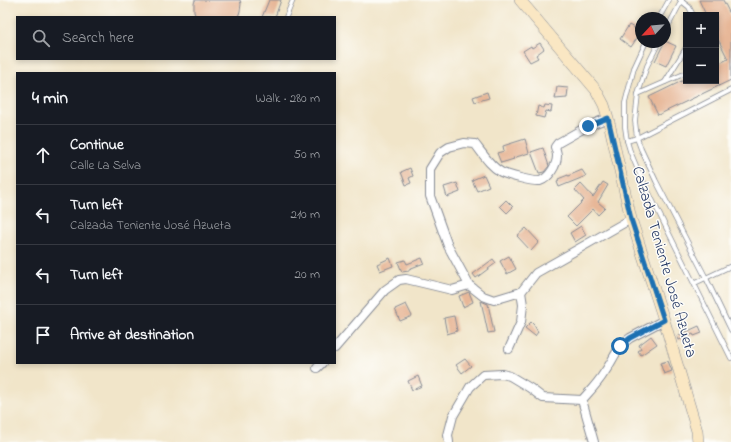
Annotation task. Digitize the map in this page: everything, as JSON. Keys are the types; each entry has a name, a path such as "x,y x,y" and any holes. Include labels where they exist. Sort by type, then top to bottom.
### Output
{"main road":[{"name":"Calzada Teniente José Azueta","path":"520,0 596,90 604,105 631,219 664,320 697,431 698,442"}],"street":[{"path":"608,118 588,126 558,143 555,147 557,155 556,164 549,175 540,180 525,180 501,172 490,163 475,144 464,143 449,147 440,153 430,169 430,196 448,246 469,285 483,296 494,300 521,292 536,273 631,219"},
{"path":"336,347 385,290 399,280 406,279 452,290 469,285"},
{"path":"509,349 521,322 523,305 521,292"},
{"path":"582,400 604,373 624,341 664,320"},
{"path":"449,442 448,435 453,416 458,406 470,387 484,375 502,374 510,376 543,398 582,400"},
{"path":"582,400 594,442"}],"lane":[{"path":"286,16 293,0"},
{"path":"662,12 669,0"},
{"path":"671,19 682,0 692,12"},
{"path":"643,48 634,68 624,103 627,141 640,175 731,358"},
{"path":"657,48 647,66 638,94 635,121 637,138 656,181 731,330"},
{"path":"665,82 683,53"},
{"path":"638,94 683,73"},
{"path":"627,141 637,138 731,90"},
{"path":"695,283 731,266"}],"building":[{"path":"195,0 240,0 241,4 238,16 196,16"},
{"path":"269,0 281,0 275,16 262,16"},
{"path":"699,0 723,0 731,16 731,80 658,115 649,97 683,80 683,84 719,84 719,64 728,59 719,41 719,12 705,12"},
{"path":"629,25 635,28 635,41 631,47 620,39"},
{"path":"540,43 544,49 536,55 538,58 530,62 523,51"},
{"path":"671,44 676,46 666,66 655,61 662,48 671,48"},
{"path":"557,87 568,88 567,98 555,99"},
{"path":"487,92 489,98 475,102 473,97"},
{"path":"545,105 552,106 551,112 546,111 544,118 536,116 538,106 544,108"},
{"path":"525,139 529,153 501,163 497,153 504,151 503,146"},
{"path":"543,148 549,166 544,172 539,173 531,152"},
{"path":"410,168 413,176 409,178 411,183 406,185 401,172"},
{"path":"582,170 586,176 559,187 557,182 559,181 558,179"},
{"path":"484,175 489,186 477,191 472,180"},
{"path":"603,182 608,185 598,202 605,208 598,215 593,209 576,226 567,217 584,200 575,190 581,184 593,197"},
{"path":"457,183 460,192 447,197 444,187"},
{"path":"506,200 513,207 507,213 500,206"},
{"path":"581,226 586,235 575,242 570,233"},
{"path":"526,228 539,242 531,251 517,236"},
{"path":"509,256 516,269 507,274 500,261"},
{"path":"390,258 393,266 380,271 377,264"},
{"path":"422,258 424,263 409,269 409,271 402,272 398,262 405,260 407,264"},
{"path":"493,259 496,263 476,278 473,274"},
{"path":"469,292 473,302 463,307 459,296"},
{"path":"481,301 488,304 494,332 488,333"},
{"path":"406,304 412,316 400,321 395,309"},
{"path":"454,316 457,331 447,334 444,318"},
{"path":"531,322 538,332 535,336 525,328"},
{"path":"699,326 702,333 694,336 693,334 679,340 677,336"},
{"path":"651,336 657,344 641,355 638,351 641,349 639,345"},
{"path":"465,359 471,366 462,373 456,365"},
{"path":"668,361 672,371 664,374 660,363"},
{"path":"418,376 422,386 412,390 408,381"}],"route":[{"path":"588,126 608,118 631,219 664,320 624,341 620,346"}]}
